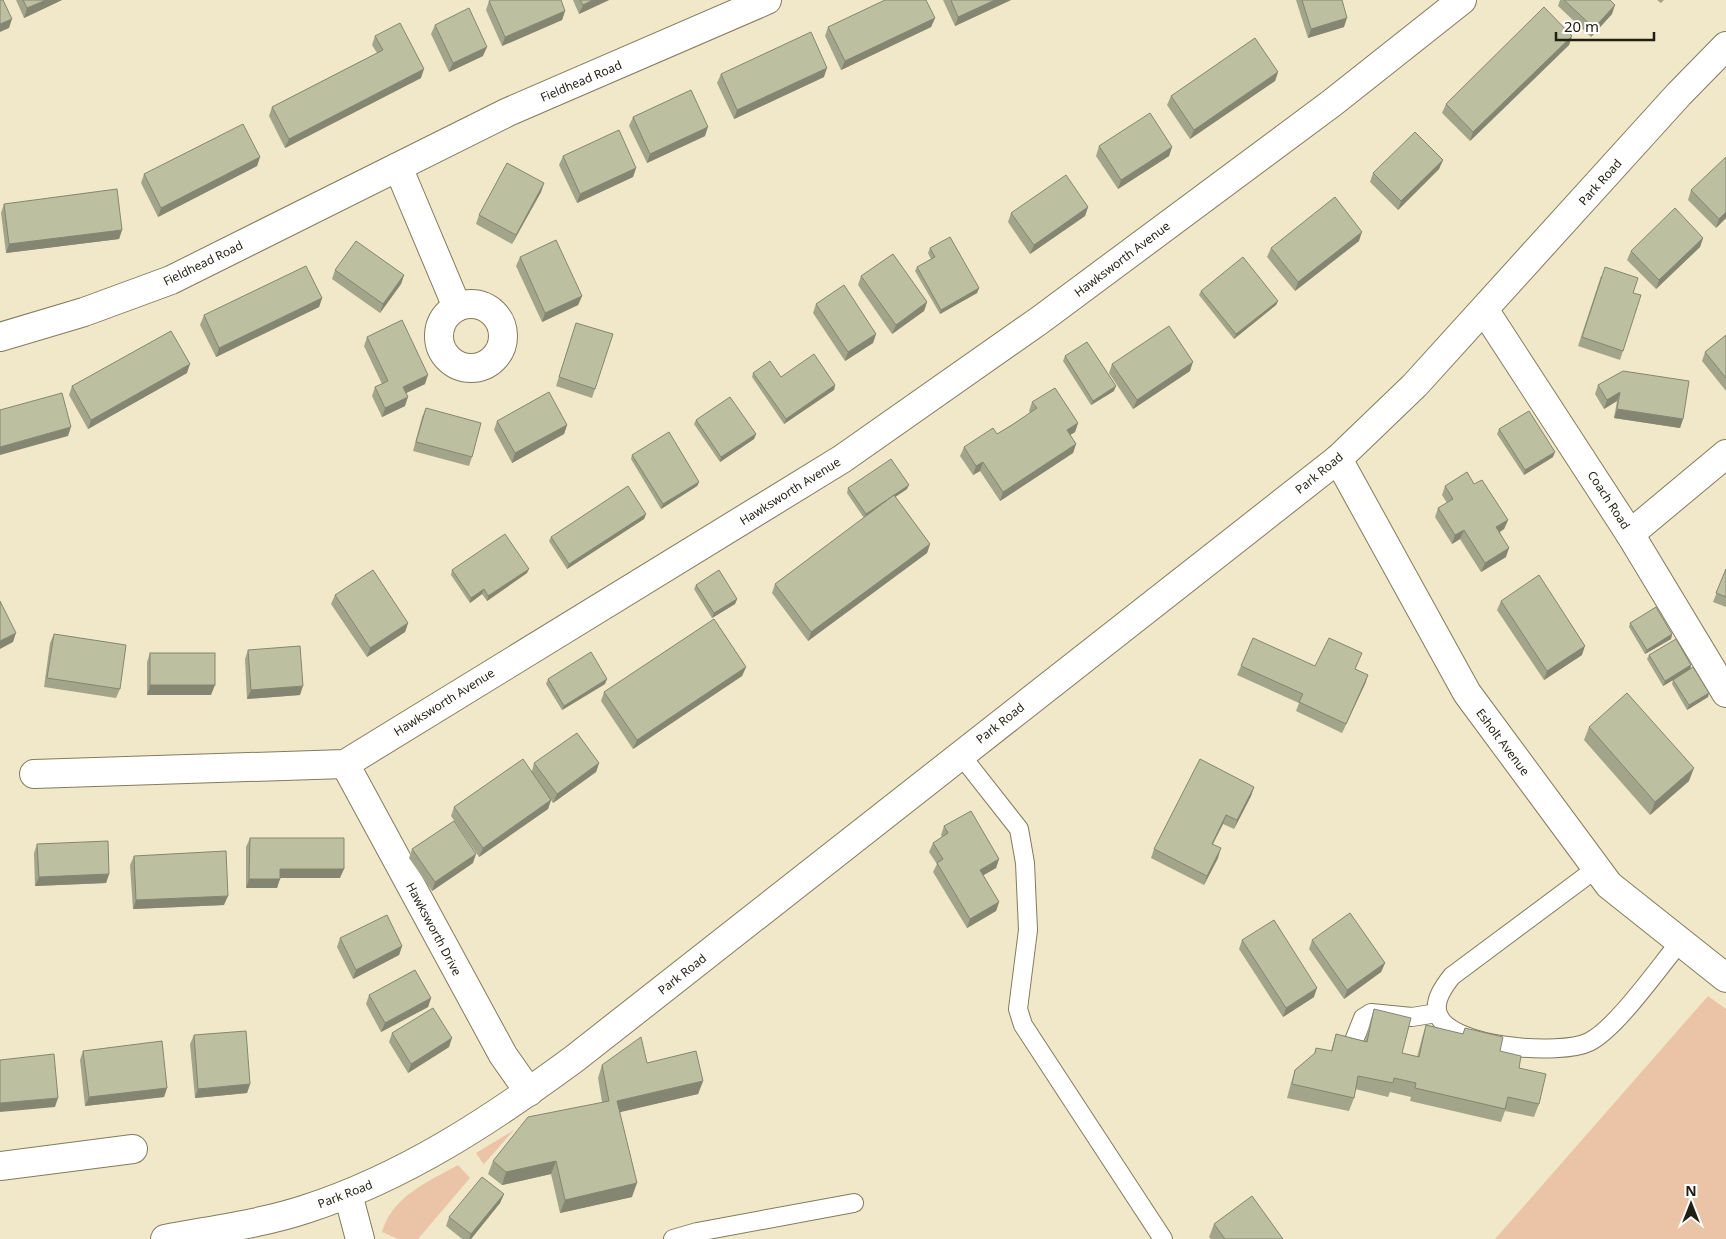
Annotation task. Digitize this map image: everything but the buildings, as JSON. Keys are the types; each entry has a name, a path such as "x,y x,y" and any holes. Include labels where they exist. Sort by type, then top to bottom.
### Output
{"street":[{"name":"Fieldhead Road","path":"0,337 84,312 171,280 508,112 767,0"},
{"name":"Hawksworth Avenue","path":"34,774 344,764 842,459 1040,320 1332,103 1462,0"},
{"name":"Park Road","path":"164,1239 304,1210 348,1194 424,1158 476,1128 574,1059 1338,459 1416,385 1484,312 1679,94 1726,46"},
{"path":"398,167 457,307"},
{"name":"Coach Road","path":"1484,312 1630,534 1726,694"},
{"path":"1630,534 1726,454"},
{"name":"Esholt Avenue","path":"1338,459 1466,693 1609,885 1726,978"},
{"name":"Hawksworth Drive","path":"344,764 502,1055 529,1092"},
{"path":"0,1166 133,1149"},
{"path":"348,1194 361,1239"}],"lane":[{"path":"960,754 1019,829 1025,863 1028,930 1018,1009 1023,1025 1162,1239"},
{"path":"1597,868 1452,976 1440,994 1437,1013 1444,1024 1457,1033 1491,1042 1546,1050 1569,1048 1589,1043 1607,1031 1680,942"},
{"path":"1352,1043 1363,1018 1370,1014 1412,1017 1437,1013"},
{"path":"673,1239 697,1232 854,1202"}],"shaded area":[{"path":"1708,996 1726,1009 1726,1239 1495,1239"},
{"path":"514,1130 484,1164 484,1165 476,1153"},
{"path":"458,1165 470,1178 418,1239 398,1239 382,1232 387,1219 394,1209 412,1191"}]}
